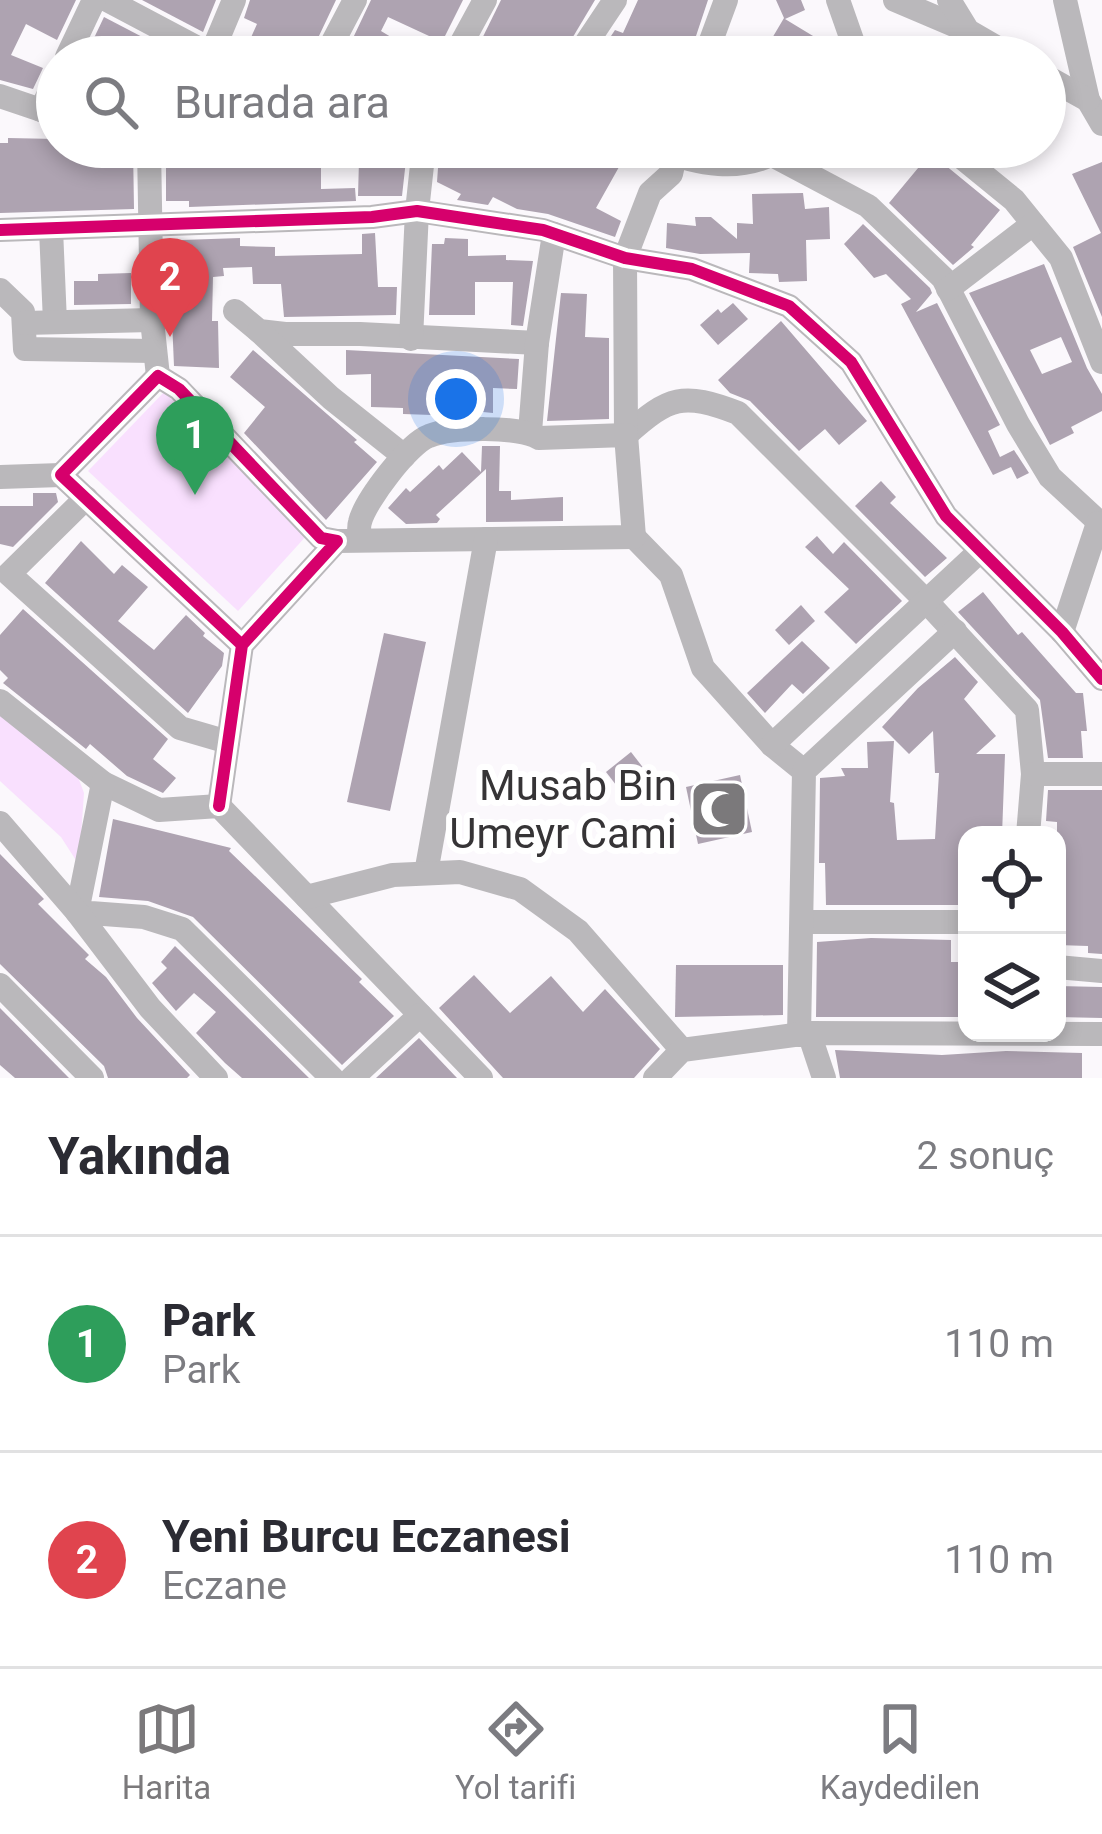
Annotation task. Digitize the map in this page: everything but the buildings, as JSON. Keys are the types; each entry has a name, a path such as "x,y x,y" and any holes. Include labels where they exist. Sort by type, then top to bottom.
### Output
{"street":[{"path":"77,36 94,0"},
{"path":"107,0 173,36"},
{"path":"219,36 234,0"},
{"path":"336,36 356,0"},
{"path":"465,36 485,0"},
{"path":"591,36 615,0"},
{"path":"713,36 726,0"},
{"path":"838,0 851,36"},
{"path":"895,0 975,36"},
{"path":"949,0 968,32"},
{"path":"1064,0 1088,100 1102,124"},
{"path":"1066,88 1088,100"},
{"path":"0,96 36,106"},
{"path":"150,168 156,363 321,538 634,537"},
{"path":"411,339 422,168"},
{"path":"669,168 671,175 650,194 625,258 626,435 634,537 671,575 703,668 772,745 804,771"},
{"path":"807,168 868,206 943,278 1050,477 1100,524 1062,632"},
{"path":"975,168 1014,200 1061,258 1102,362"},
{"path":"0,230 372,217 417,211 554,234 625,258 692,269 789,306 851,362 946,516 1102,679"},
{"path":"948,289 1033,224"},
{"path":"51,229 56,322"},
{"path":"530,432 537,344 554,234"},
{"path":"0,290 23,312 26,350 156,363"},
{"path":"235,311 404,456"},
{"path":"24,322 152,320"},
{"path":"259,331 537,344"},
{"path":"61,475 156,363"},
{"path":"219,806 242,645 348,540 404,456 430,436 503,429 530,432 539,438 626,435 659,405 700,398 738,413 926,601 1027,710 1033,774 1029,826"},
{"path":"0,477 61,475 242,645"},
{"path":"86,498 8,574 180,728 228,742"},
{"path":"426,874 486,539"},
{"path":"772,745 979,552"},
{"path":"824,1078 804,1034 804,771 955,631"},
{"path":"0,701 103,783 159,810 219,806 481,1078"},
{"path":"1033,774 1102,775"},
{"path":"77,911 103,783"},
{"path":"0,823 77,911 150,1008 216,1078"},
{"path":"307,897 393,874 460,872 520,889 578,931 682,1050"},
{"path":"77,911 144,917 182,928 332,1078"},
{"path":"802,922 958,922"},
{"path":"1066,968 1102,971"},
{"path":"0,985 92,1078"},
{"path":"352,1078 420,1015"},
{"path":"655,1078 682,1050 804,1034 1102,1034"}],"shaded area":[{"path":"164,392 253,467 308,534 238,611 88,471"},
{"path":"0,711 78,777 84,793 79,865 61,837 0,781"}],"cycle path":[{"path":"0,230 372,217 417,211 543,230 625,258 692,269 789,306 851,362 946,516 1102,679"},
{"path":"219,806 242,645 337,541 321,538 179,389 158,376 61,475 242,645"}],"place":[{"name":"Yeni Burcu Eczanesi","path":"170,337"},
{"name":"Park","path":"195,495"},
{"name":"Musab Bin Umeyr Cami","path":"719,809"}]}
